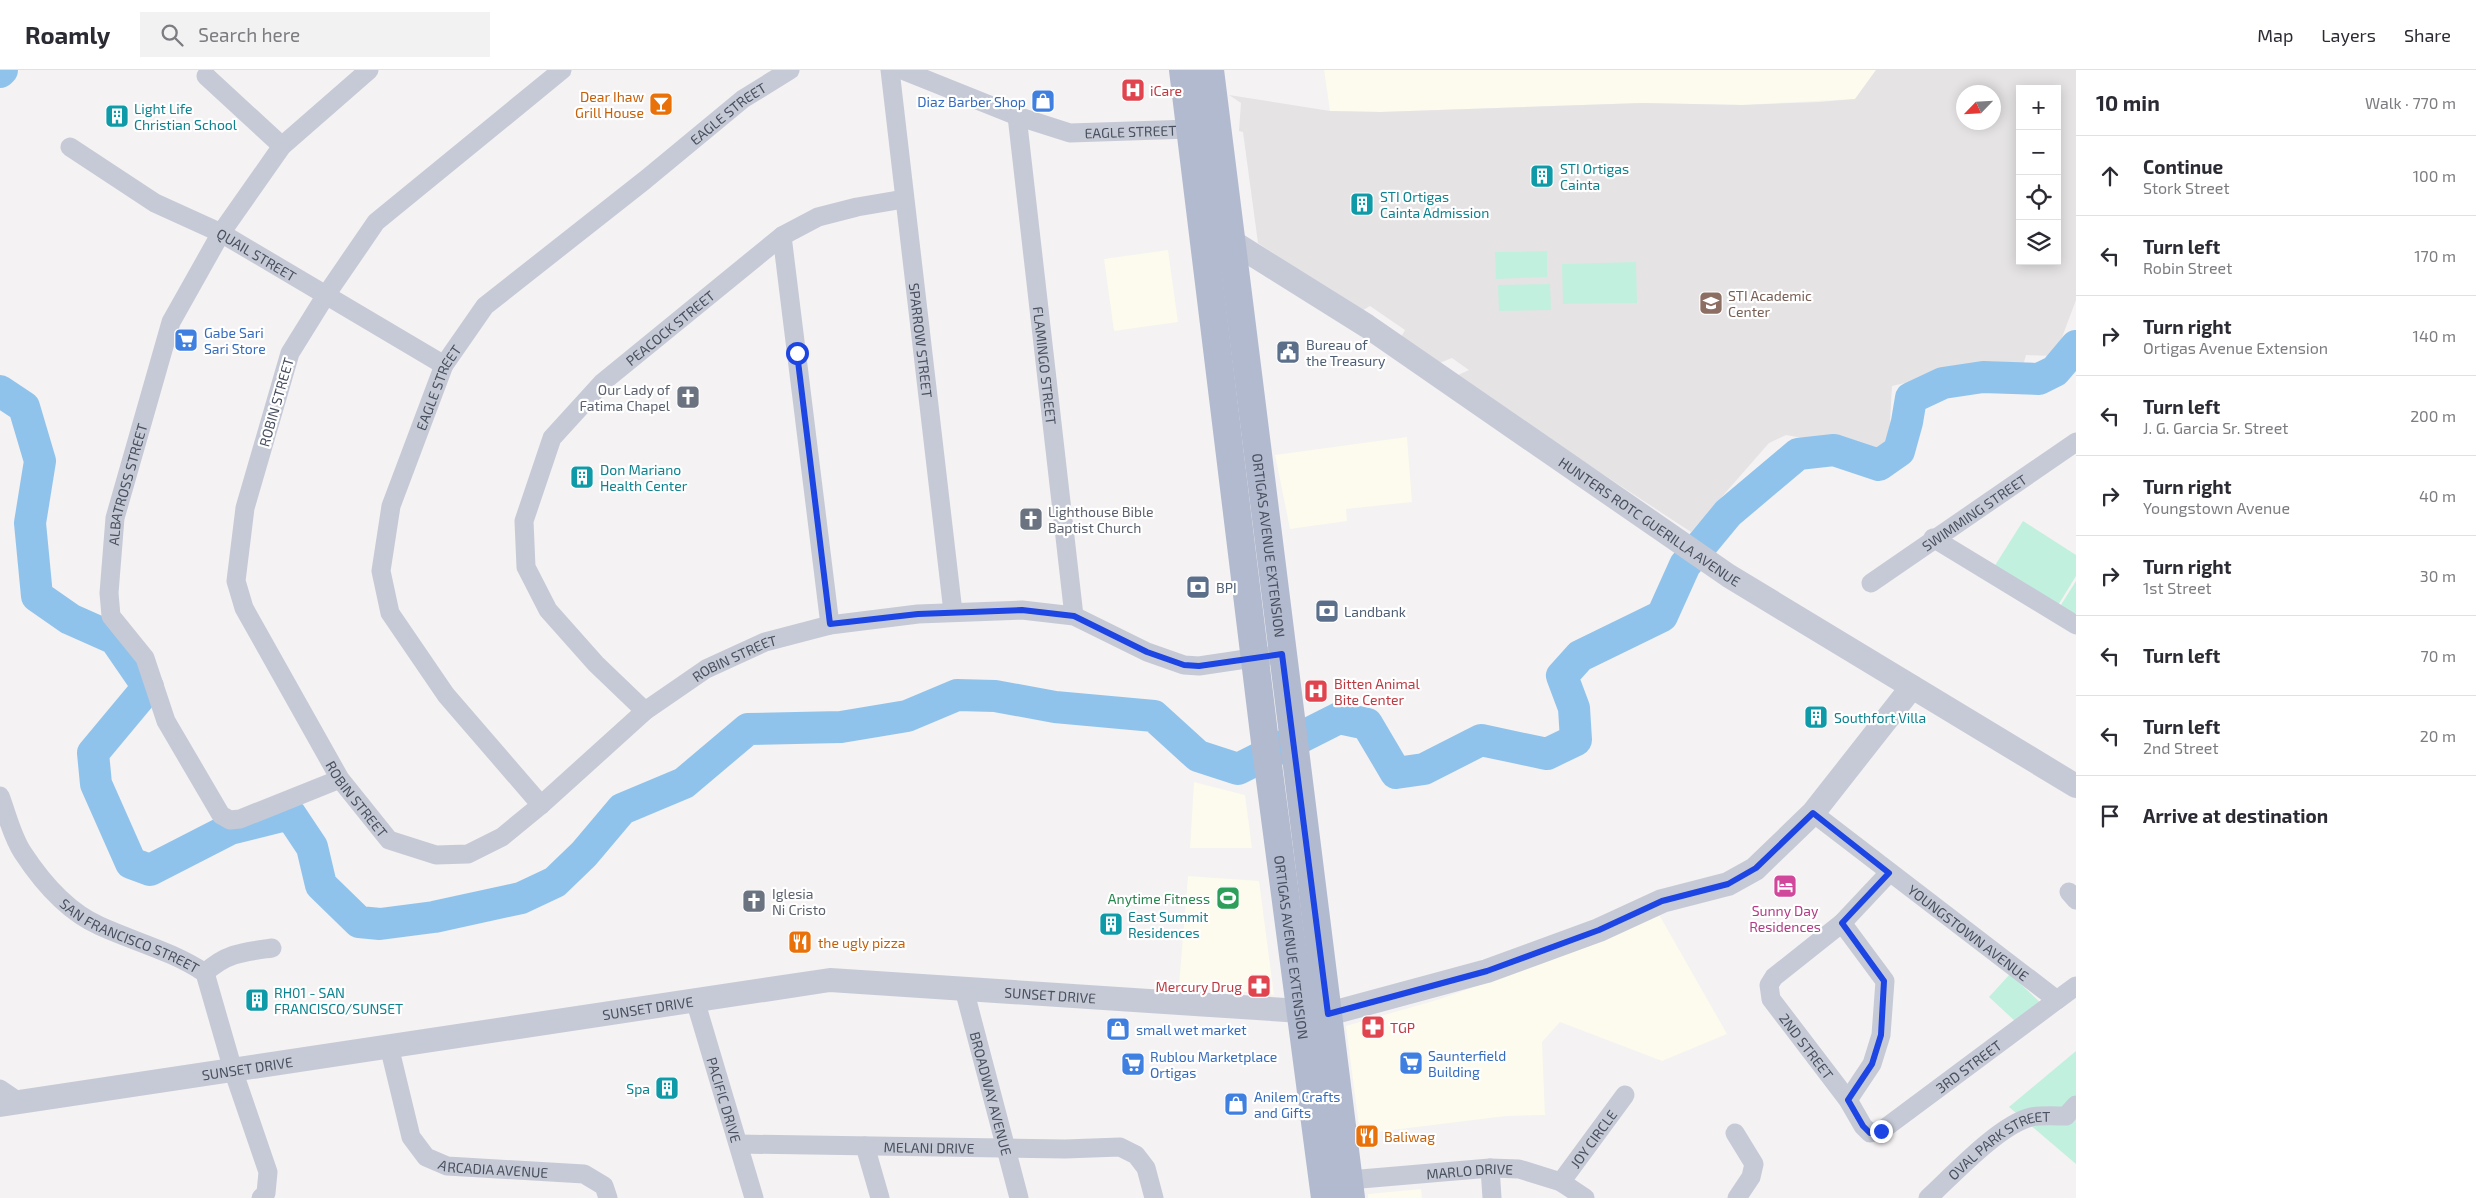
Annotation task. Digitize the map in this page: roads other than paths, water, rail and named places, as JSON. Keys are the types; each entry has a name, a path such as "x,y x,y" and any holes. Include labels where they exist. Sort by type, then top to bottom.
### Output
{"main road":[{"name":"ORTIGAS AVENUE EXTENSION","path":"1183,70 1265,742 1324,1198"},
{"name":"ORTIGAS AVENUE EXTENSION","path":"1210,70 1350,1189"}],"street":[{"name":"ALBATROSS STREET","path":"340,779 240,819 230,820 221,815 166,721 146,658 111,616 109,594 115,518 171,322 220,233 282,146 369,70"},
{"name":"ROBIN STREET","path":"562,70 376,222 326,295 290,353 245,508 236,581 244,608 340,779 389,840 436,855 468,854 502,837 541,805 644,711 706,669 764,642 830,624 953,612 1022,610 1074,616 1147,652 1184,665 1199,666 1282,654"},
{"name":"EAGLE STREET","path":"541,805 446,695 390,613 381,571 391,506 444,365 485,306 646,180 743,99 790,70"},
{"name":"SPARROW STREET","path":"890,70 953,612"},
{"name":"EAGLE STREET","path":"902,70 1017,116 1070,133 1190,129"},
{"path":"206,76 282,146"},
{"name":"FLAMINGO STREET","path":"1017,116 1074,616"},
{"name":"QUAIL STREET","path":"70,147 155,203 220,233 444,365"},
{"name":"PEACOCK STREET","path":"644,711 596,664 548,610 526,567 524,521 552,438 603,382 782,236 818,217 857,207 904,199"},
{"path":"782,236 830,624"},
{"name":"HUNTERS ROTC GUERILLA AVENUE","path":"1231,242 1367,326 1729,576 2076,786"},
{"name":"SWIMMING STREET","path":"1871,583 1933,538 2076,442"},
{"path":"1933,538 2076,625"},
{"path":"1328,1014 1487,971 1591,933 1662,901 1728,884 1756,868 1813,813 1912,687"},
{"name":"SAN FRANCISCO STREET","path":"0,796 22,852 54,892 73,911 99,926 154,946 205,973 233,1070 268,1172 266,1193 261,1198"},
{"name":"YOUNGSTOWN AVENUE","path":"1813,813 2057,1000"},
{"path":"1848,1100 1872,1064 1881,1035 1884,981 1842,923 1889,873"},
{"name":"2ND STREET","path":"1842,923 1774,977 1769,985 1771,999 1848,1100 1863,1126 1870,1133 1881,1131"},
{"path":"205,973 218,960 233,954 272,948"},
{"name":"SUNSET DRIVE","path":"6,1099 233,1070 830,980 1301,1011"},
{"path":"2057,1000 2076,986"},
{"name":"BROADWAY AVENUE","path":"964,988 1004,1148 1019,1198"},
{"name":"PACIFIC DRIVE","path":"695,1000 754,1198"},
{"name":"3RD STREET","path":"1881,1131 2057,1000"},
{"name":"ARCADIA AVENUE","path":"389,1046 411,1137 426,1157 447,1166 584,1174 604,1186 608,1198"},
{"name":"JOY CIRCLE","path":"1561,1182 1625,1095"},
{"name":"OVAL PARK STREET","path":"1928,1198 1978,1152 2006,1130 2030,1117 2066,1116 2076,1105"},
{"path":"1735,1133 1754,1164 1751,1177 1737,1198"},
{"name":"MELANI DRIVE","path":"739,1144 1004,1148 1120,1147 1136,1155 1146,1168 1154,1198"},
{"path":"865,1146 880,1198"},
{"path":"1490,1168 1492,1198"},
{"name":"MARLO DRIVE","path":"1350,1189 1490,1168 1519,1169 1561,1182 1585,1198"}],"waterway":[{"path":"0,391 24,407 40,461 30,523 37,596 70,619 115,639 148,687 93,753 96,784 131,863 150,870 230,829 290,814 312,847 321,885 359,922 380,924 434,917 521,898 555,882 584,854 622,809 684,783 748,729 841,727 907,716 957,695 995,696 1055,707 1154,716 1198,756 1238,769 1339,718 1367,724 1396,773 1424,769 1481,740 1547,754 1576,740 1574,708 1562,676 1580,656 1662,616 1685,565 1728,513 1798,454 1834,450 1879,465 1899,451 1911,398 1943,383 1983,377 2039,379 2055,371 2076,346"}],"place":[{"name":"iCare","path":"1133,90"},
{"name":"Diaz Barber Shop","path":"1043,101"},
{"name":"Dear Ihaw Grill House","path":"661,104"},
{"name":"Light Life Christian School","path":"117,116"},
{"name":"STI Ortigas Cainta","path":"1542,176"},
{"name":"STI Ortigas Cainta Admission","path":"1362,204"},
{"name":"STI Academic Center","path":"1711,303"},
{"name":"Gabe Sari Sari Store","path":"186,340"},
{"name":"Bureau of the Treasury","path":"1288,352"},
{"name":"Our Lady of Fatima Chapel","path":"688,397"},
{"name":"Don Mariano Health Center","path":"582,477"},
{"name":"Lighthouse Bible Baptist Church","path":"1031,519"},
{"name":"BPI","path":"1198,587"},
{"name":"Landbank","path":"1327,611"},
{"name":"Bitten Animal Bite Center","path":"1316,691"},
{"name":"Southfort Villa","path":"1816,717"},
{"name":"Sunny Day Residences","path":"1785,886"},
{"name":"Anytime Fitness","path":"1228,898"},
{"name":"Iglesia Ni Cristo","path":"754,901"},
{"name":"East Summit Residences","path":"1111,924"},
{"name":"the ugly pizza","path":"800,942"},
{"name":"Mercury Drug","path":"1259,986"},
{"name":"RH01 - SAN FRANCISCO/SUNSET","path":"257,1000"},
{"name":"TGP","path":"1373,1027"},
{"name":"small wet market","path":"1118,1029"},
{"name":"Saunterfield Building","path":"1411,1063"},
{"name":"Rublou Marketplace Ortigas","path":"1133,1064"},
{"name":"Spa","path":"667,1088"},
{"name":"Anilem Crafts and Gifts","path":"1236,1104"},
{"name":"Baliwag","path":"1367,1136"}]}
